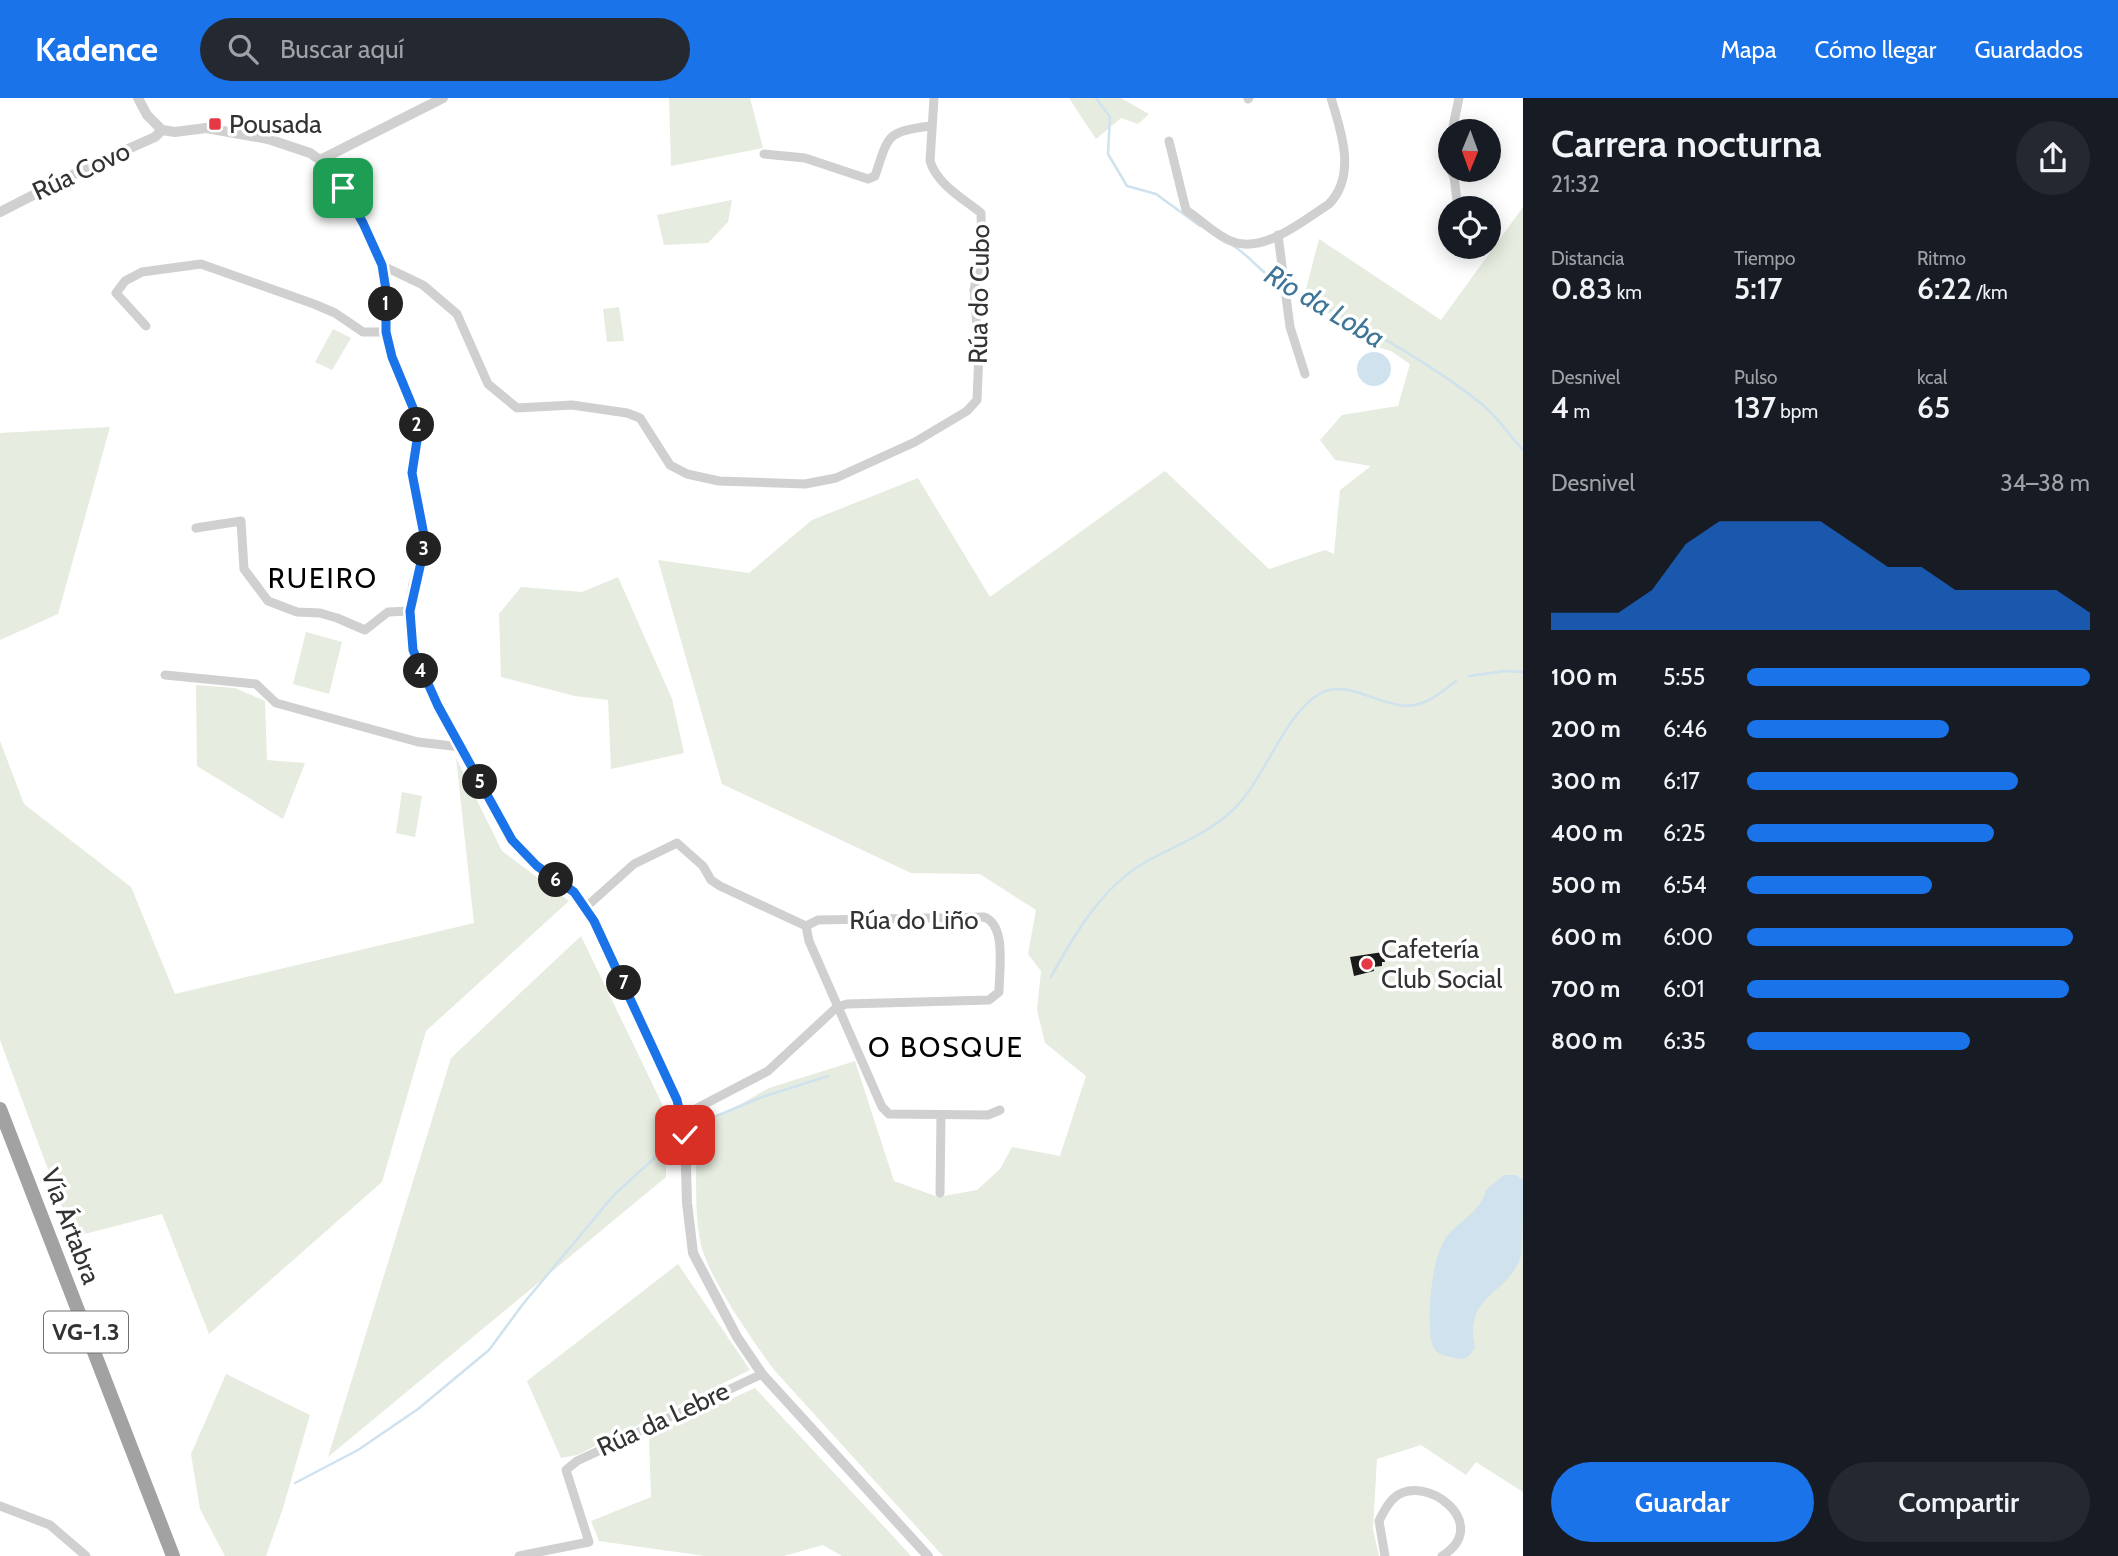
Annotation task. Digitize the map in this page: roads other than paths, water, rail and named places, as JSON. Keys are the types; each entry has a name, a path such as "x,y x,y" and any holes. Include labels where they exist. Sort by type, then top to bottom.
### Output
{"highway":[{"name":"Vía Ártabra","path":"0,1109 173,1556"}],"street":[{"path":"138,98 147,115 162,130 175,132 206,128 298,147 320,160 350,200 382,265 386,290 386,332 392,357 416,415 418,434 412,473 424,549 410,611 413,650 433,696 512,840 537,866 574,892 586,907 659,1058 682,1116 692,1253 737,1337 762,1374 928,1556"},
{"path":"320,160 443,98"},
{"name":"Rúa do Cubo","path":"382,265 423,285 457,313 488,384 517,408 572,405 627,413 640,418 670,465 687,474 719,481 805,484 836,478 915,442 967,411 977,400 979,351 974,290 982,251 981,213 938,178 933,170 930,160 934,98"},
{"path":"1169,142 1186,210 1230,241 1246,245 1278,236 1329,204 1337,196 1345,158 1342,134 1331,98"},
{"path":"1455,119 1459,98"},
{"path":"764,154 805,159 868,179 875,176 886,144 892,136 899,131 931,126"},
{"name":"Rúa Covo","path":"0,212 92,165 155,137 162,130"},
{"path":"1278,236 1290,327 1306,374"},
{"path":"146,326 116,293 125,281 142,272 201,264 314,304 335,313 363,332 386,332"},
{"path":"196,528 241,522 244,569 268,601 281,608 320,613 365,630 388,612 410,611"},
{"path":"165,674 256,684 276,703 418,742 461,747"},
{"path":"586,907 634,864 677,843 720,886 806,926 808,941 836,1007 882,1107 889,1114 988,1115 1000,1110"},
{"name":"Rúa do Liño","path":"806,926 818,920 984,917 992,920 999,929 999,992 989,1000 847,1004 836,1007"},
{"path":"682,1116 768,1071 836,1007"},
{"path":"940,1193 941,1115"},
{"name":"Rúa da Lebre","path":"519,1556 589,1542 566,1470 577,1461 762,1374"},
{"path":"1385,1556 1379,1521 1396,1496 1416,1490 1431,1494 1454,1508 1462,1523 1460,1536 1453,1549 1443,1556"},
{"path":"0,1506 50,1525 86,1556"}],"water":[{"path":"1374,352 1386,357 1391,369 1386,381 1374,386 1362,381 1357,369 1362,357"},
{"path":"1504,1175 1516,1175 1523,1180 1521,1256 1507,1280 1481,1305 1475,1316 1475,1347 1471,1353 1462,1359 1444,1356 1435,1350 1430,1333 1431,1291 1439,1253 1448,1235 1476,1209 1486,1190"}],"waterway":[{"name":"Río da Loba","path":"1096,98 1110,117 1108,154 1127,186 1156,194 1200,226"},
{"name":"Río da Loba","path":"1232,245 1281,284"},
{"name":"Río da Loba","path":"1287,287 1438,372 1484,406 1523,450"},
{"path":"1469,676 1505,671 1523,672"},
{"path":"1051,977 1080,927 1104,896 1133,870 1203,832 1232,811 1255,782 1296,716 1321,693 1344,689 1404,706 1432,698 1456,681"},
{"path":"702,1122 762,1097 828,1076"},
{"path":"295,1483 358,1450 418,1409 489,1350 523,1304 613,1196 676,1138"}],"place":[{"name":"Pousada","path":"215,124"},
{"name":"Cafetería Club Social","path":"1367,964"}],"district":[{"name":"RUEIRO","path":"323,578"},
{"name":"O BOSQUE","path":"946,1047"}]}
